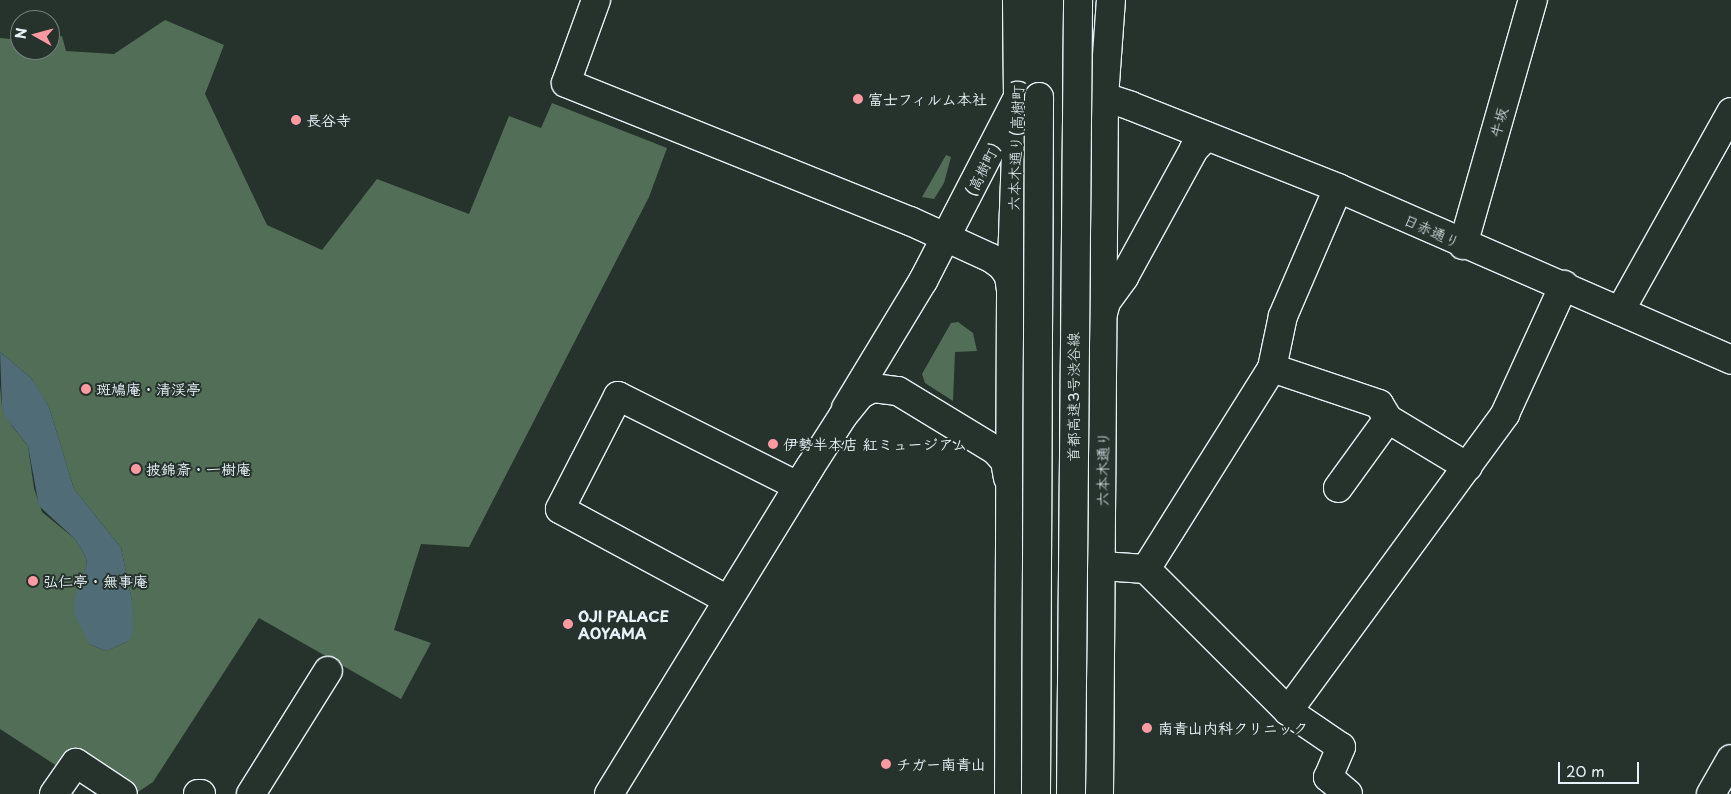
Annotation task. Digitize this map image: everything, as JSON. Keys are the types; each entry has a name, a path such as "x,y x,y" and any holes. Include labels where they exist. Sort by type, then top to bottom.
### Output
{"main road":[{"path":"596,0 566,83 910,221 1002,266 1009,276 1011,290 1009,794"},
{"name":"六本木通り(高樹町)","path":"1011,290 1018,98 1017,0"},
{"path":"1036,794 1042,0"},
{"path":"1052,794 1058,97 1056,0"},
{"name":"首都高速3号渋谷線","path":"1071,794 1078,0"},
{"path":"1018,98 1104,98 1111,0"},
{"name":"牛坂","path":"1463,245 1533,0"},
{"name":"(高樹町)","path":"798,486 923,281 1018,98"},
{"name":"日赤通り","path":"1104,98 1131,106 1338,188 1463,245 1564,285 1731,360"},
{"name":"六本木通り","path":"1098,794 1102,566 1104,98"},
{"path":"1620,311 1731,112"},
{"path":"1102,317 1106,302 1124,277 1194,149 1207,136"},
{"path":"1146,569 1272,368 1283,316 1338,188"},
{"path":"1288,711 1505,414 1564,285"},
{"path":"1272,368 1379,404 1388,419 1468,467"},
{"path":"617,792 728,600 798,486 861,394 873,388 890,388 1001,455 1007,469 1010,507"},
{"path":"728,600 560,509 618,396 798,486"},
{"path":"1338,488 1388,419"},
{"path":"1102,566 1146,569 1288,711 1341,747 1328,777 1348,794"},
{"path":"251,794 328,671"},
{"path":"1711,794 1731,759"},
{"path":"54,794 76,763 123,794"}],"green space":[{"path":"165,20 224,45 205,94 267,225 322,250 377,179 469,214 509,116 541,128 552,103 667,148 649,197 469,547 421,544 394,630 431,643 401,699 259,618 153,782 135,794 60,768 0,729 0,385 2,407 12,426 28,446 34,488 42,512 75,539 86,557 87,564 82,580 89,644 106,651 129,641 132,601 121,548 74,489 49,407 31,378 0,352 0,38 10,39 10,60 60,60 60,36 62,36 66,51 114,54"},
{"path":"946,155 951,157 944,183 934,199 922,197"},
{"path":"958,322 973,333 977,351 955,352 953,401 925,383 922,374 951,323"}],"water":[{"path":"0,352 31,378 39,390 49,407 74,489 121,548 132,601 133,632 129,641 106,651 89,644 75,615 74,599 87,564 86,557 75,539 39,506 28,446 6,418 2,407"}],"place":[{"name":"富士フィルム本社","path":"858,99"},
{"name":"長谷寺","path":"296,120"},
{"name":"斑鳩庵・清渓亭","path":"86,389"},
{"name":"伊勢半本店 紅ミュージアム","path":"773,444"},
{"name":"披錦斎・一樹庵","path":"136,469"},
{"name":"弘仁亭・無事庵","path":"33,581"},
{"name":"OJI PALACE AOYAMA","path":"568,624"},
{"name":"南青山内科クリニック","path":"1147,728"},
{"name":"チガー南青山","path":"886,764"}]}
